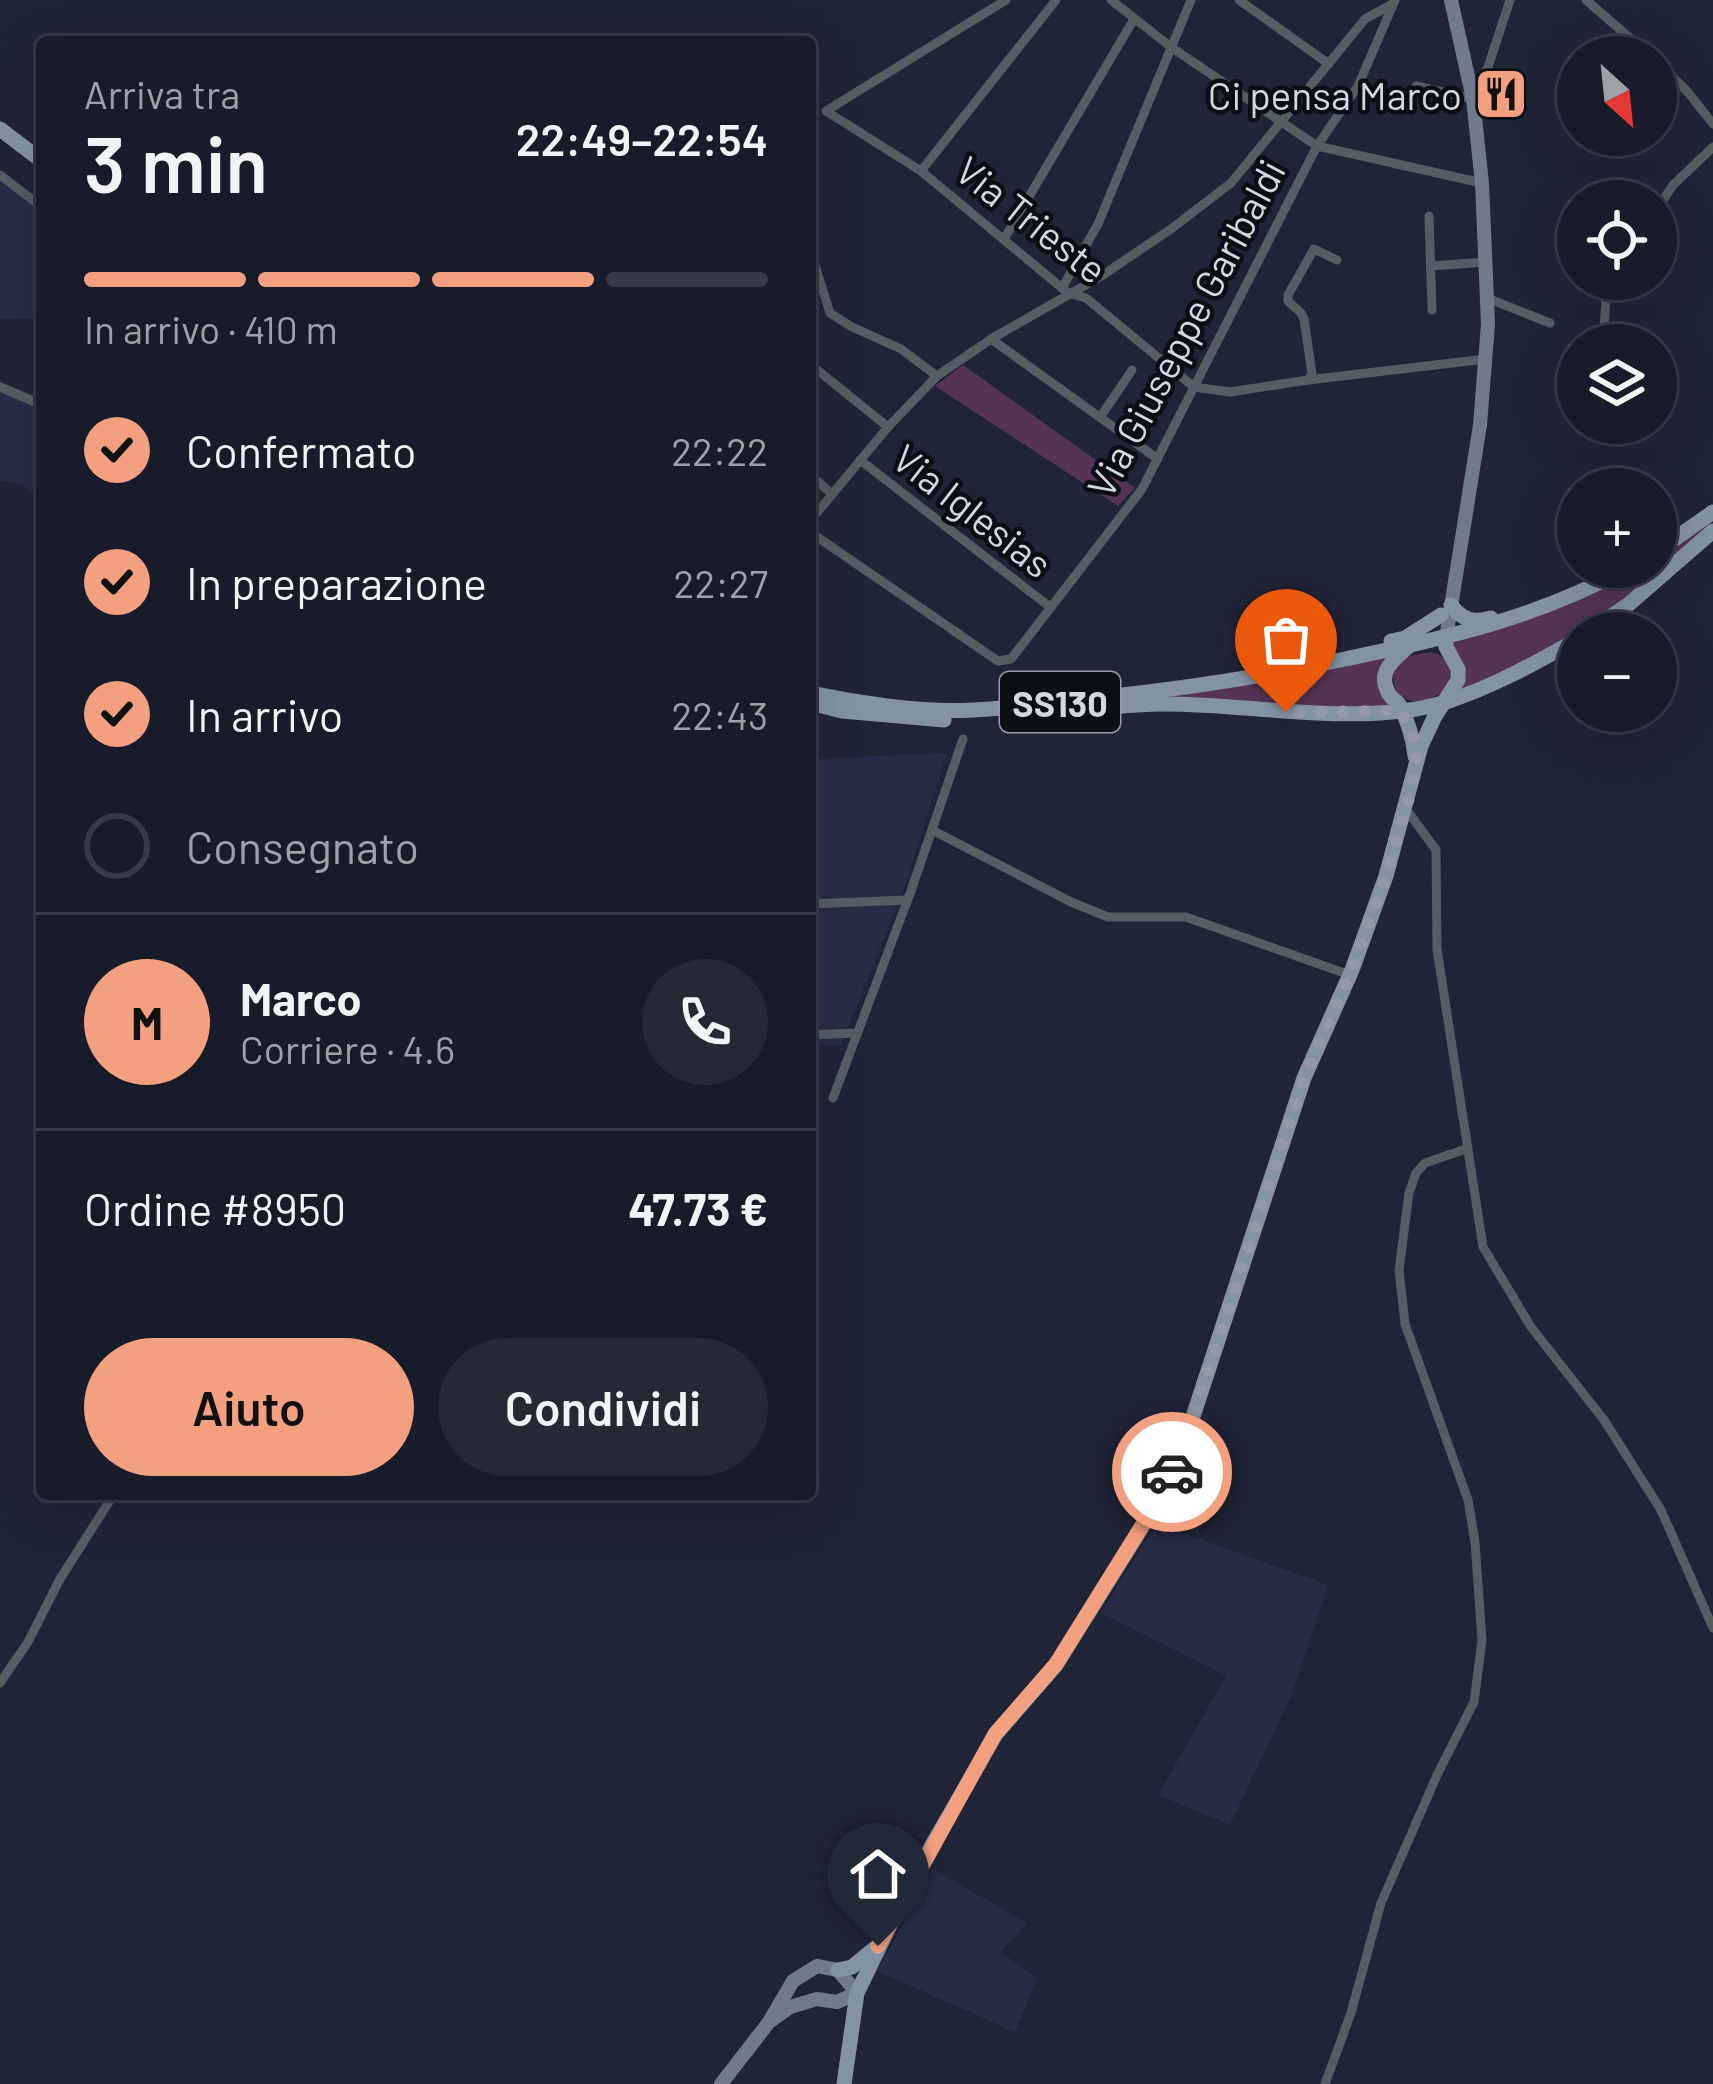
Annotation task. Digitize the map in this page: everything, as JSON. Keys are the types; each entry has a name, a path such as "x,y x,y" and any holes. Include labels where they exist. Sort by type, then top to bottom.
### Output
{"main road":[{"path":"0,129 36,156"},
{"path":"0,142 36,169"},
{"path":"1677,537 1713,512"},
{"path":"1617,612 1713,531"},
{"name":"SS130","path":"816,694 970,711 1153,692 1446,638 1516,619 1591,588"},
{"path":"1341,660 1359,648 1405,638 1448,606 1471,621 1508,614 1516,619"},
{"path":"844,2084 856,1993 878,1946 995,1734 1056,1664 1163,1492 1186,1438 1304,1078 1350,975 1386,876 1424,740 1459,674 1446,638"},
{"path":"1408,646 1385,674 1387,690 1413,736 1417,764"},
{"name":"SS130","path":"816,704 842,711 969,721 1161,704 1286,712 1401,711 1446,702 1557,650"},
{"path":"838,1970 852,1967 878,1946"},
{"path":"837,2002 851,2024"}],"street":[{"name":"Via Trieste","path":"1006,0 826,111 921,170 1065,291 1086,298 1194,387"},
{"path":"921,170 1056,0"},
{"path":"1111,0 1171,47 1317,146 1482,183"},
{"path":"1065,291 1098,224 1191,0"},
{"path":"1239,0 1329,64"},
{"path":"1446,638 1480,425 1487,298 1473,99 1450,0"},
{"path":"1473,99 1510,0"},
{"path":"1586,0 1627,36"},
{"path":"816,514 937,376 1065,291 1103,274 1231,183 1365,20 1394,2"},
{"name":"Via Giuseppe Garibaldi","path":"816,536 998,661 1011,659 1142,489 1317,146 1358,86 1394,2"},
{"path":"1004,238 1134,19"},
{"path":"1677,81 1713,124"},
{"path":"1416,86 1473,99"},
{"path":"1677,181 1713,147"},
{"path":"0,175 36,202"},
{"path":"1429,216 1432,310"},
{"path":"1308,380 1312,374 1304,319 1288,296 1314,249 1336,260"},
{"path":"1431,266 1486,262"},
{"path":"816,268 830,313 902,349 937,376"},
{"path":"1487,298 1550,323"},
{"path":"991,339 1158,459"},
{"path":"1194,387 1230,392 1486,358"},
{"path":"816,369 888,427"},
{"path":"1100,416 1132,370"},
{"path":"0,387 36,402"},
{"name":"Via Iglesias","path":"860,460 1050,607"},
{"path":"816,480 832,494"},
{"path":"1408,646 1448,606"},
{"path":"833,1098 963,739"},
{"path":"1406,809 1436,850 1437,949 1483,1247 1531,1327 1604,1420 1661,1510 1713,1628"},
{"path":"932,830 1108,917 1186,917 1350,975"},
{"path":"816,904 907,900"},
{"path":"816,1035 856,1033"},
{"path":"1325,2084 1351,2013 1381,1903 1474,1702 1482,1640 1468,1501 1405,1324 1400,1270 1409,1193 1416,1173 1425,1162 1466,1149"},
{"path":"0,1683 110,1500"},
{"path":"722,2084 793,1981 817,1966 838,1970 856,1993 837,2002 817,1999 790,2007 769,2022"}],"shaded area":[{"path":"0,174 36,202 36,319 0,319"},
{"path":"963,365 1135,488 1118,506 935,386"},
{"path":"0,382 36,395 36,495 23,485 0,481"},
{"path":"1713,522 1677,556 1677,545"},
{"path":"1602,588 1642,588 1611,612 1557,612 1557,646 1459,693 1451,644"},
{"path":"1432,652 1449,668 1444,692 1408,700 1394,685 1398,665 1410,656"},
{"path":"1389,656 1391,708 1164,697"},
{"path":"947,753 904,888 841,1045 816,1046 816,759"},
{"path":"1157,1524 1328,1585 1291,1696 1230,1825 1158,1795 1226,1676 1101,1613"},
{"path":"933,1869 1027,1923 1000,1952 1037,1977 1015,2032 877,1971"}],"way so far":[{"path":"1172,1472 1304,1078 1350,975 1386,876 1417,764 1413,736 1401,711 1286,712"}],"place":[{"name":"Ci pensa Marco","path":"1501,94"}],"route":[{"path":"878,1946 995,1734 1056,1664 1172,1472"}]}
